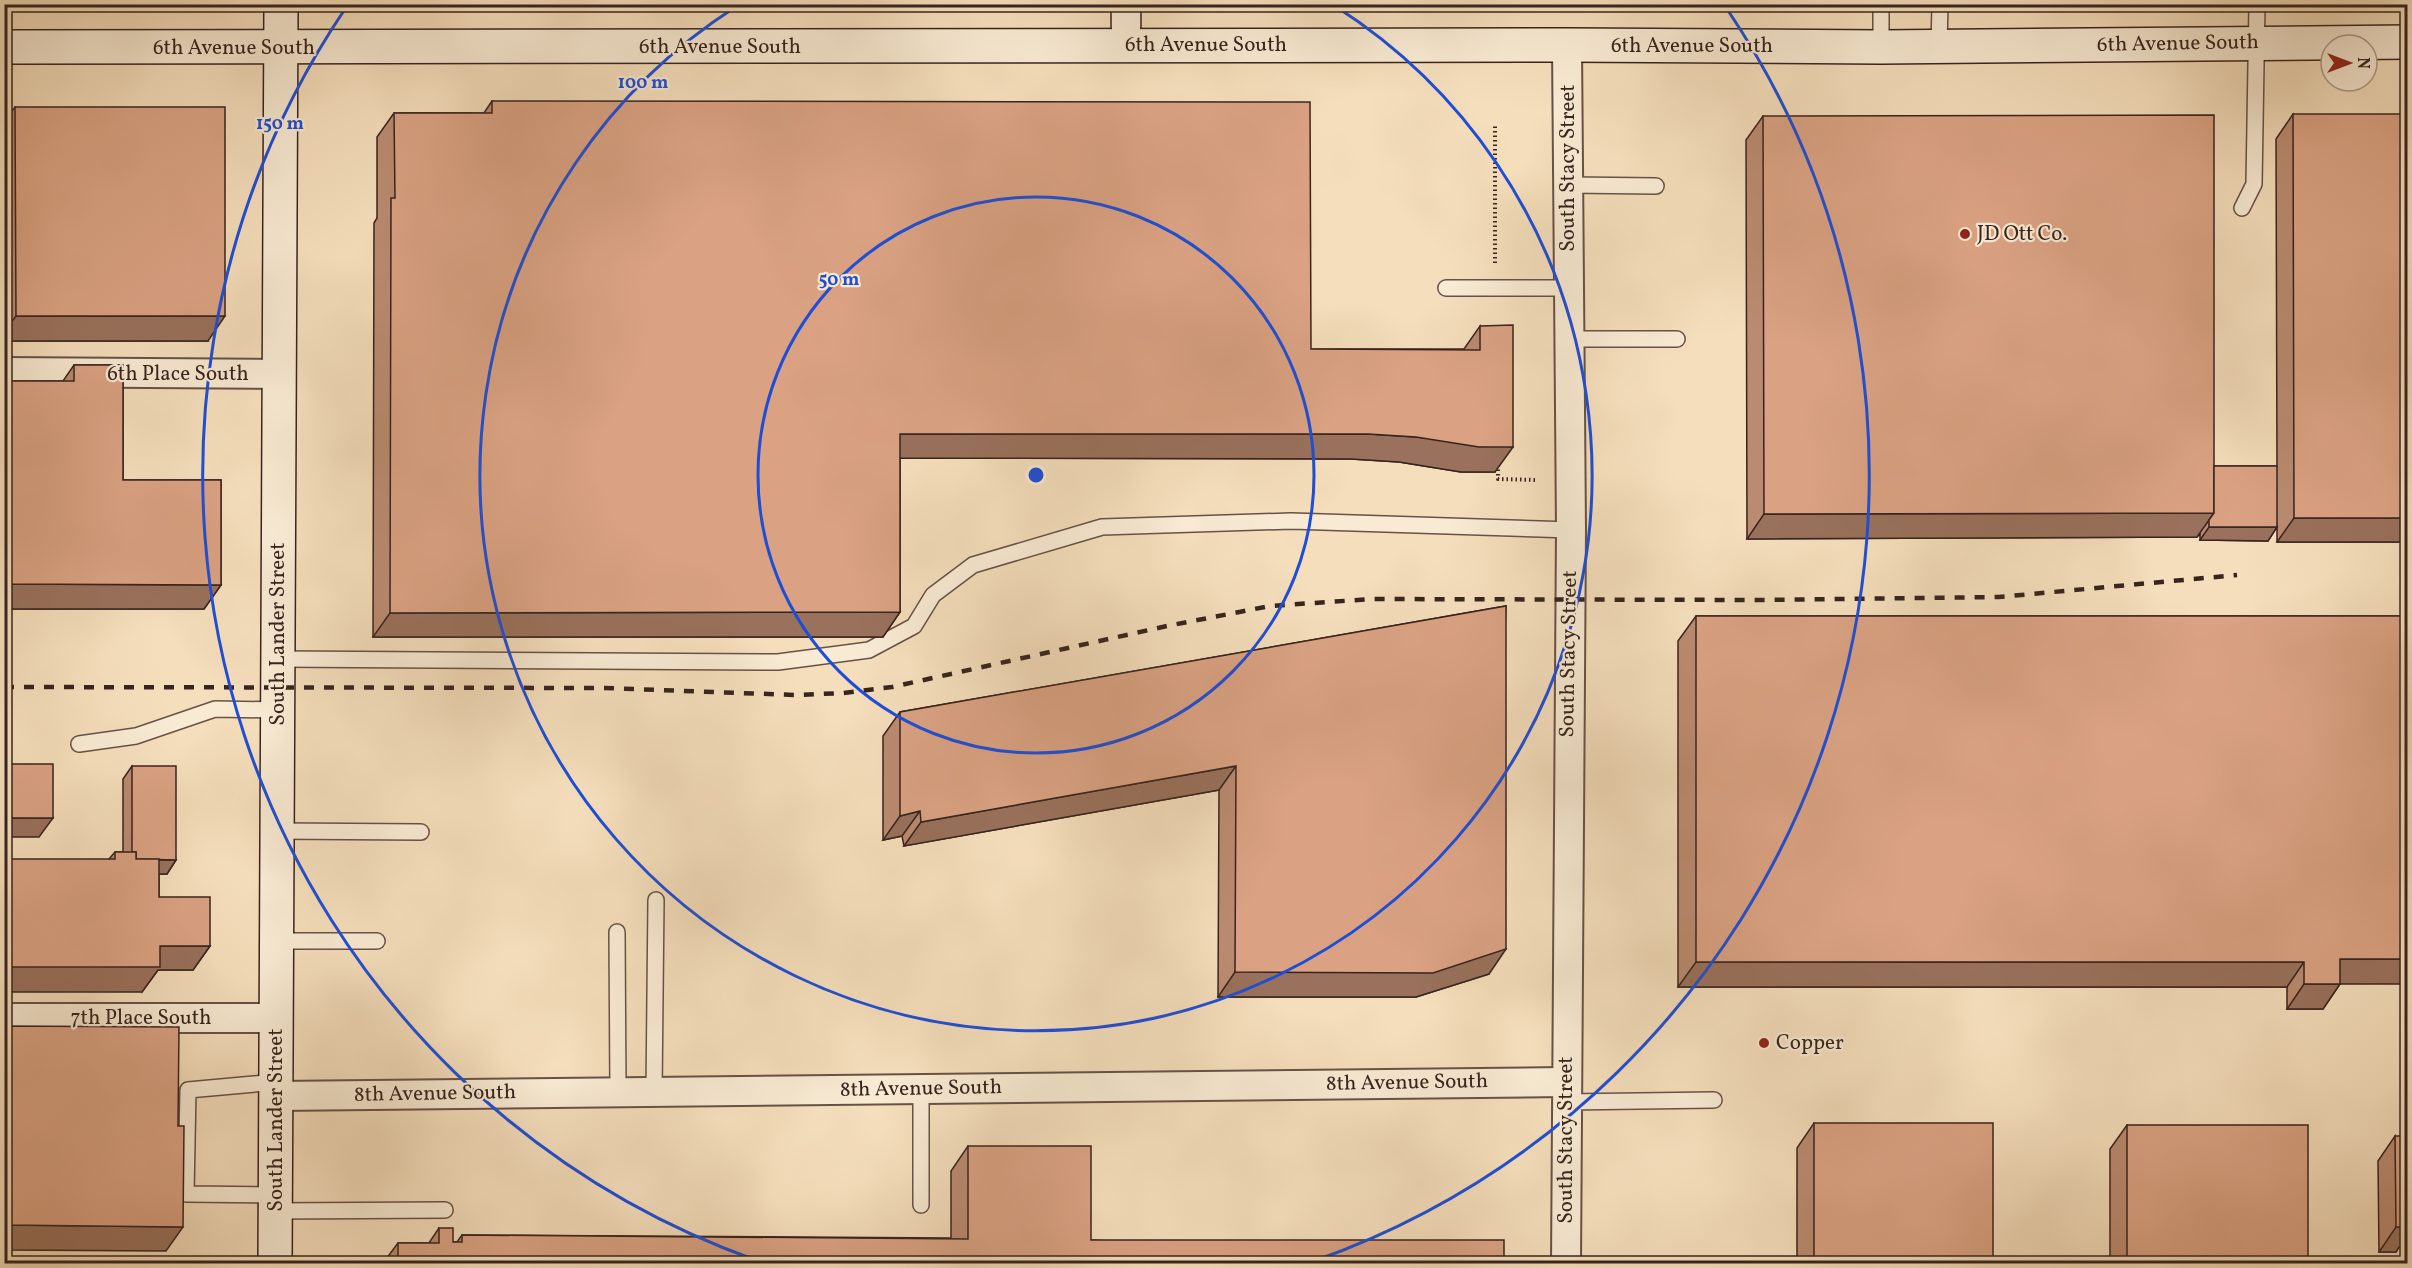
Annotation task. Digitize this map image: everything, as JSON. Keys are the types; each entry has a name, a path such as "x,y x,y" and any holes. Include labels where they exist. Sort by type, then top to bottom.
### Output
{"street":[{"name":"South Lander Street","path":"275,1263 281,4"},
{"path":"1126,4 1126,45"},
{"name":"6th Avenue South","path":"4,47 280,49 1126,45 1881,47 2408,42"},
{"name":"South Stacy Street","path":"1566,1263 1565,1092 1571,530 1567,45"},
{"name":"6th Place South","path":"4,372 279,374"},
{"name":"7th Place South","path":"4,1018 277,1018"},
{"name":"8th Avenue South","path":"277,1089 618,1092 921,1089 1565,1092"}],"lane":[{"path":"1881,4 1881,47"},
{"path":"1939,46 1940,4"},
{"path":"2242,208 2254,184 2257,4"},
{"path":"1568,185 1656,186"},
{"path":"1446,288 1569,288"},
{"path":"1569,339 1677,339"},
{"path":"278,659 778,662 869,650 914,626 933,595 973,565 1102,527 1291,521 1571,530"},
{"path":"79,744 136,736 215,709 278,710"},
{"path":"277,831 421,832"},
{"path":"654,1092 656,900"},
{"path":"617,932 618,1092"},
{"path":"277,941 377,941"},
{"path":"277,1089 188,1090 186,1194 275,1203 445,1210"},
{"path":"921,1089 921,1205"},
{"path":"1565,1092 1714,1100"}],"path":[{"path":"1495,126 1497,288"},
{"path":"1498,456 1498,479 1537,480"}],"building":[{"path":"492,101 1310,102 1311,349 1480,350 1480,326 1513,325 1513,447 1479,447 1416,437 1368,434 900,434 900,612 390,613 391,198 395,198 394,113 492,113"},
{"path":"15,107 225,107 225,316 16,316"},
{"path":"2293,114 2408,114 2408,518 2294,518"},
{"path":"2214,115 2214,513 1764,514 1763,116"},
{"path":"74,365 123,365 123,480 221,480 221,585 4,584 4,381 74,381"},
{"path":"2214,466 2277,466 2277,527 2209,527 2209,520 2214,513"},
{"path":"1506,606 1506,949 1433,973 1235,972 1236,766 921,822 920,811 900,816 900,712"},
{"path":"1696,616 2408,616 2408,959 2340,959 2340,984 2304,984 2304,962 1696,962"},
{"path":"4,764 53,764 53,818 4,818"},
{"path":"132,766 176,766 176,860 136,859 136,852 132,852"},
{"path":"115,852 136,852 136,859 159,859 159,897 210,897 210,946 160,946 160,967 4,967 4,859 115,859"},
{"path":"4,1026 179,1027 178,1126 184,1126 183,1227 4,1225"},
{"path":"1814,1123 1993,1123 1993,1263 1814,1263"},
{"path":"2127,1125 2308,1125 2308,1263 2127,1263"},
{"path":"2395,1136 2408,1136 2408,1227 2396,1227"},
{"path":"968,1146 1091,1146 1091,1240 1504,1240 1504,1263 398,1263 398,1243 439,1243 439,1228 453,1228 453,1242 462,1242 462,1235 968,1239"}],"railway":[{"path":"4,687 604,688 795,695 843,693 892,687 1167,626 1270,606 1372,599 1756,600 1999,597 2237,575"}],"place":[{"name":"JD Ott Co.","path":"1965,234"},
{"name":"Copper","path":"1764,1043"}]}
